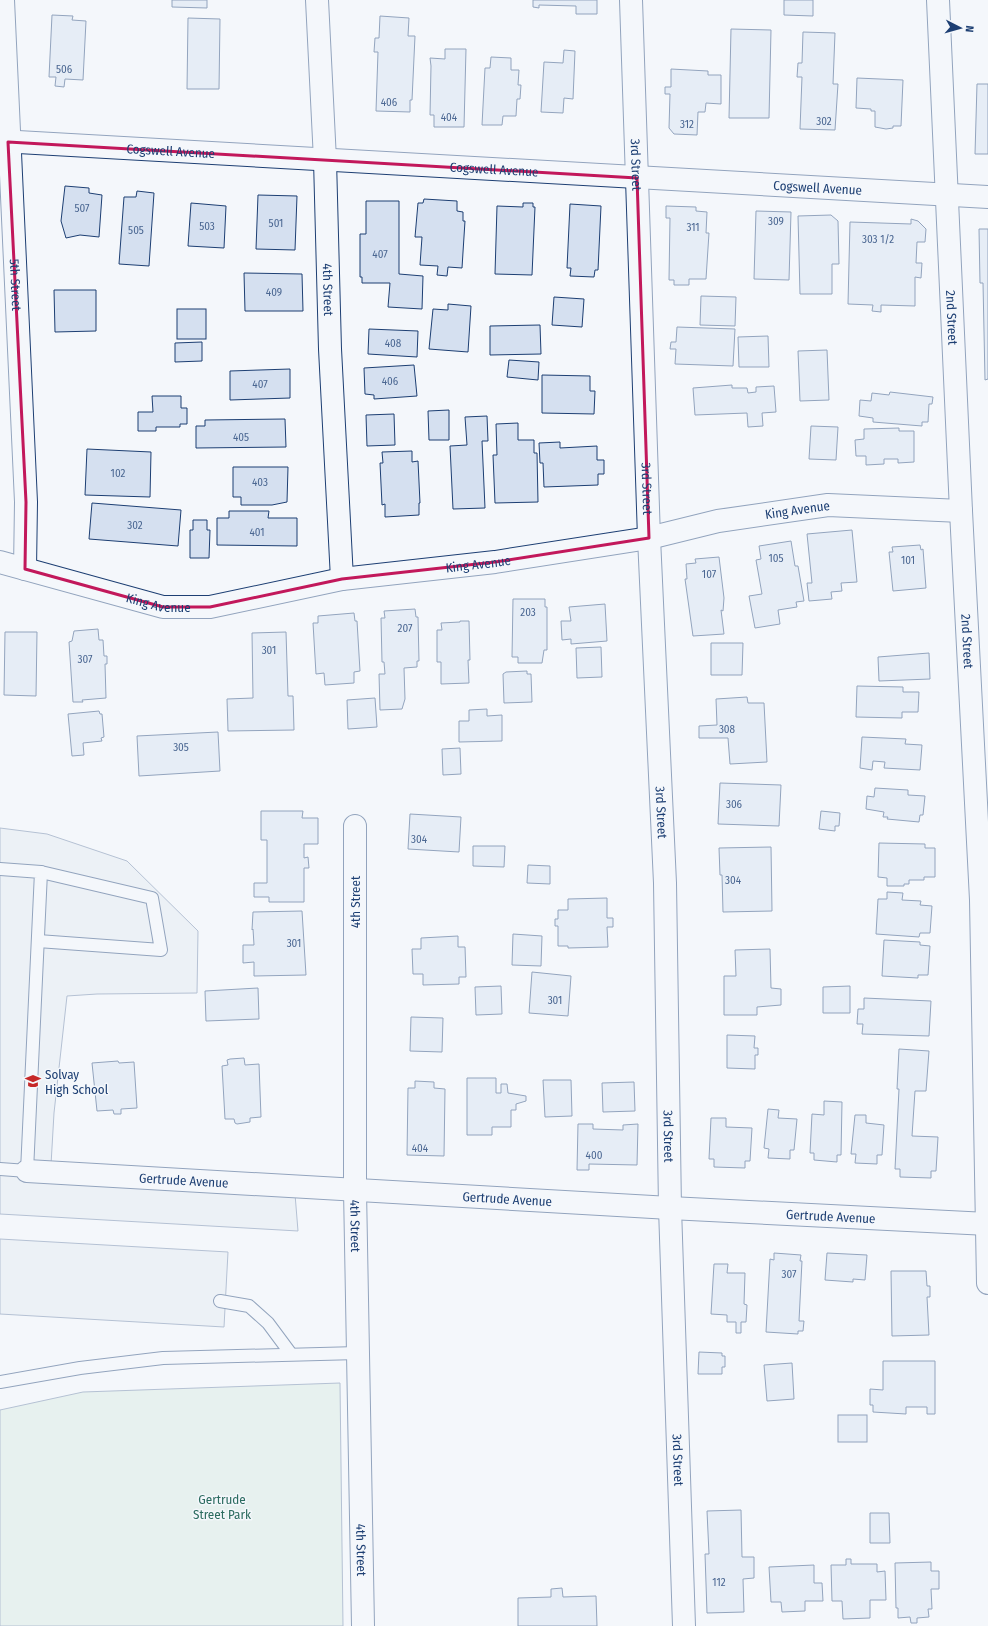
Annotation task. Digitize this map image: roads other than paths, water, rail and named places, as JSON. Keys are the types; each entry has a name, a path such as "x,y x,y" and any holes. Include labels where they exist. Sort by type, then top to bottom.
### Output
{"street":[{"name":"5th Street","path":"3,0 4,142 25,494 25,569"},
{"name":"4th Street","path":"317,0 325,160 330,349 342,579"},
{"name":"3rd Street","path":"631,0 649,538 665,883 670,1208 684,1626"},
{"name":"2nd Street","path":"938,0 961,511 981,900 988,1283"},
{"name":"Cogswell Avenue","path":"4,142 988,197"},
{"name":"King Avenue","path":"0,562 163,607 210,607 342,579 495,562 649,538 718,521 828,505 961,511"},
{"name":"4th Street","path":"355,826 355,1190 363,1626"},
{"name":"Gertrude Avenue","path":"27,1171 670,1208 987,1224"}],"lane":[{"path":"0,869 41,872 152,898 161,950 38,941"},
{"path":"0,1169 27,1171 41,872"},
{"path":"220,1301 249,1306 268,1323 292,1354"},
{"path":"0,1382 80,1368 162,1358 358,1353"}],"place":[{"name":"Solvay High School","path":"33,1081"}],"park label":[{"name":"Gertrude Street Park","path":"222,1506"}]}
